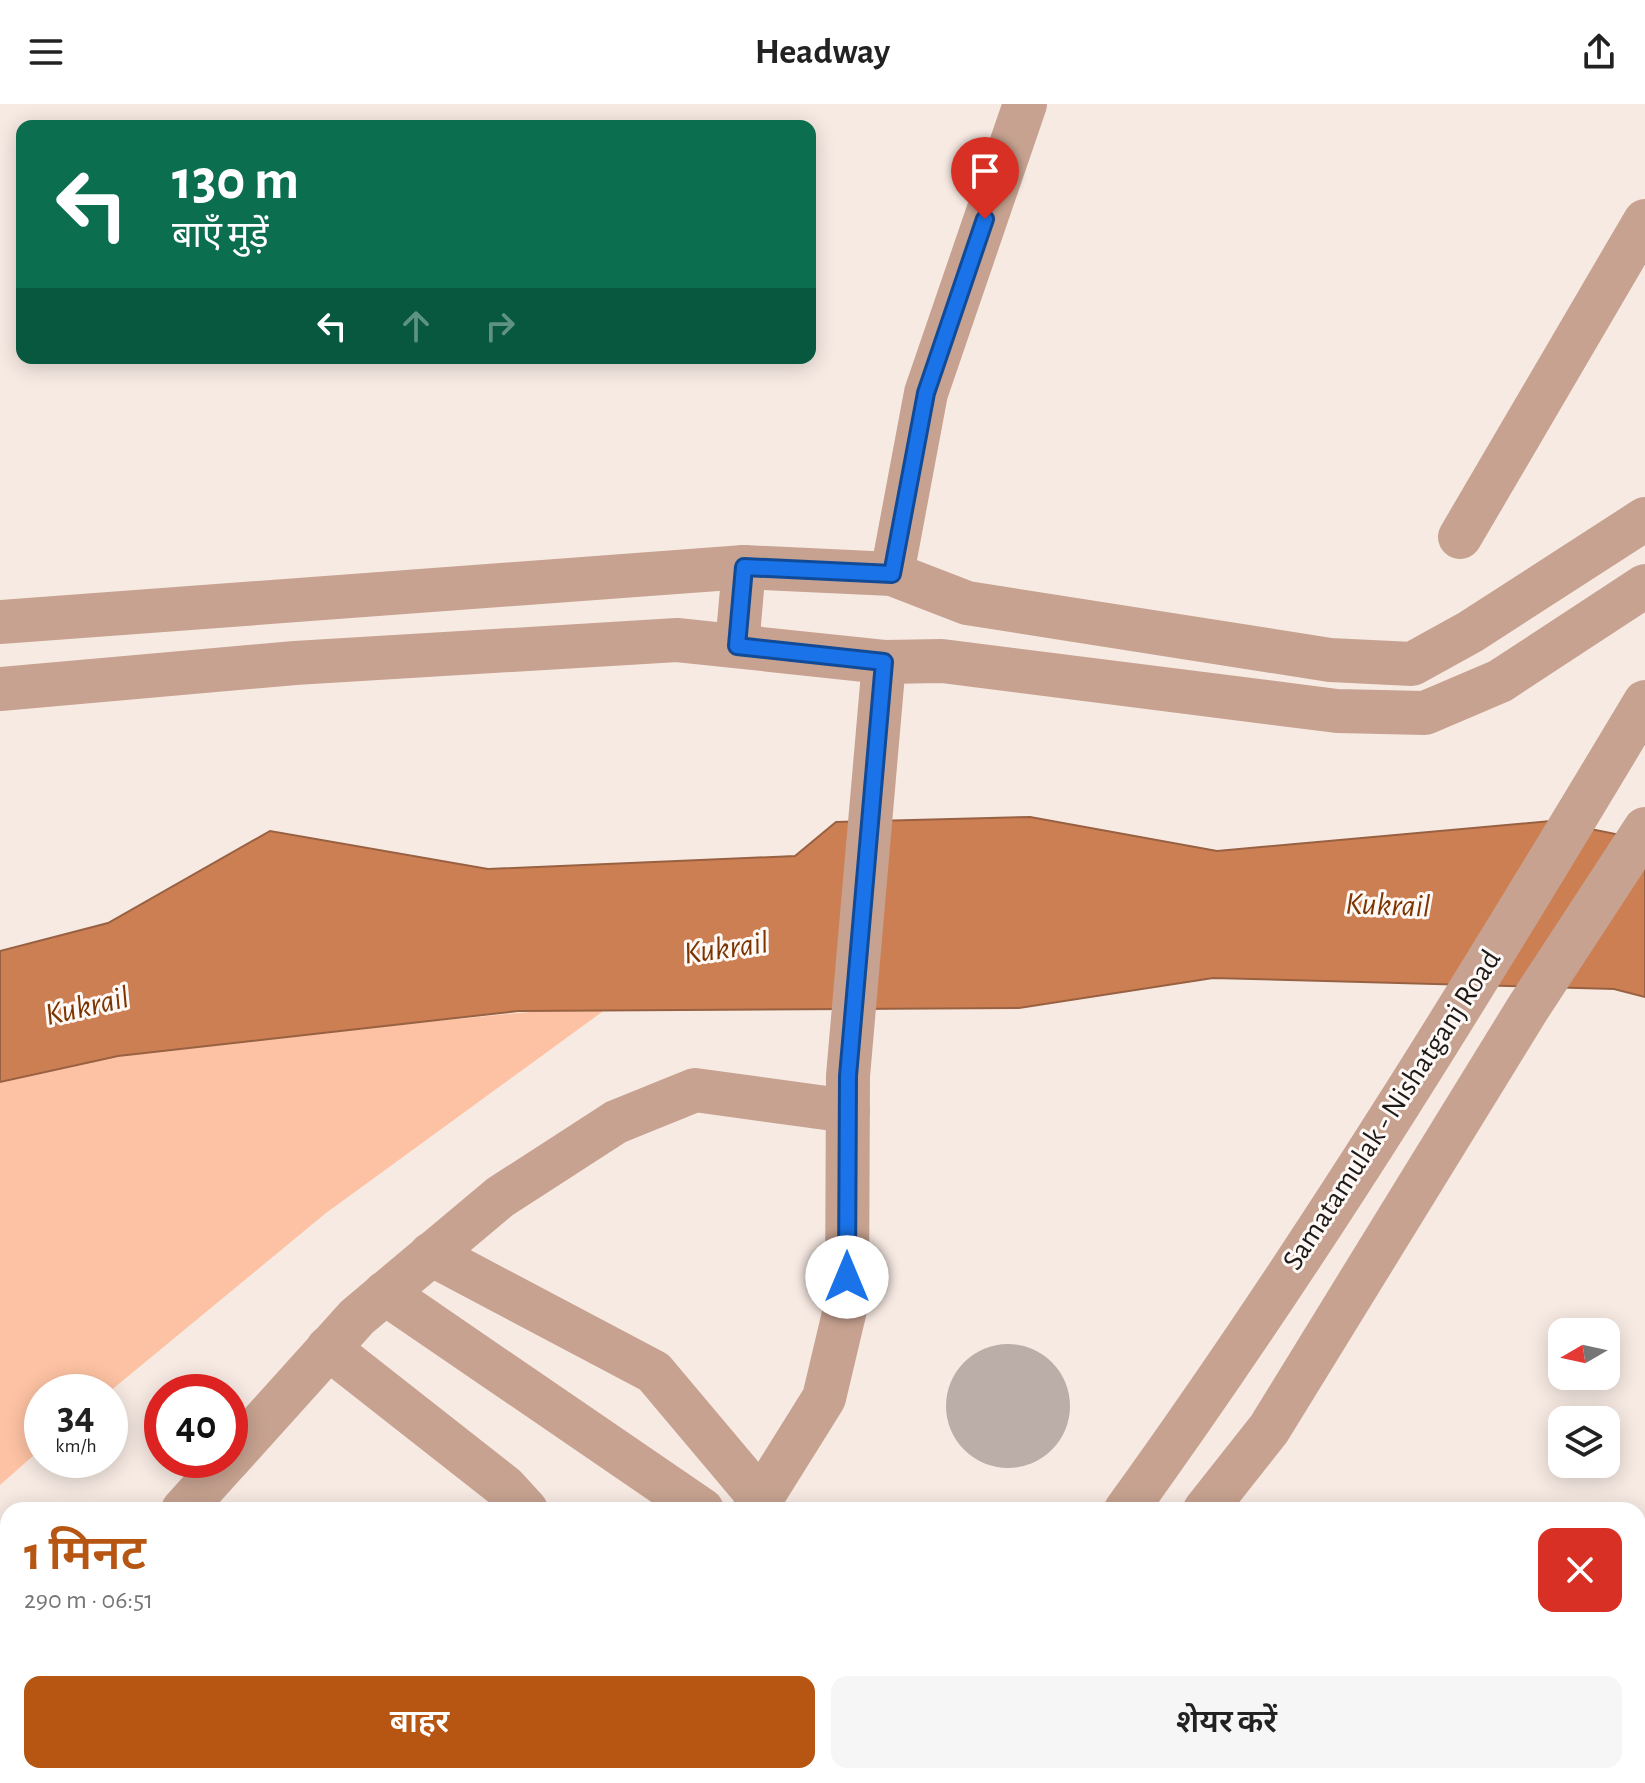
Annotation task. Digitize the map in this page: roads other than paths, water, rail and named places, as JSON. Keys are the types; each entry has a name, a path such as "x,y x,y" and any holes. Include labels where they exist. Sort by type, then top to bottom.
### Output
{"street":[{"path":"892,574 926,393 1025,104"},
{"path":"1460,537 1645,221"},
{"path":"0,622 744,567 892,574 967,603 1330,660 1412,664 1470,632 1645,519"},
{"path":"737,646 744,567"},
{"path":"0,689 295,663 661,640 737,646 883,674 942,661 1337,711 1425,713 1500,681 1645,586"},
{"path":"1011,669 1019,611"},
{"path":"760,1502 824,1398 847,1301 848,1093 883,674"},
{"name":"Samatamulak - Nishatganj Road","path":"1132,1502 1199,1409 1481,972 1645,702"},
{"name":"Samatamulak - Nishatganj Road","path":"1211,1502 1269,1429 1528,1008 1645,829"},
{"path":"248,1438 328,1348 385,1293 500,1197 616,1122 695,1090 848,1093"},
{"path":"431,1254 654,1372 756,1502"},
{"path":"385,1293 690,1502"},
{"path":"328,1348 505,1487 519,1502"},
{"path":"190,1502 212,1478"}],"water":[{"name":"Kukrail","path":"1030,817 1217,851 1551,821 1645,840 1645,997 1614,989 1213,978 1019,1008 518,1011 118,1056 0,1082 0,951 108,923 270,831 488,869 795,856 836,822"}]}
